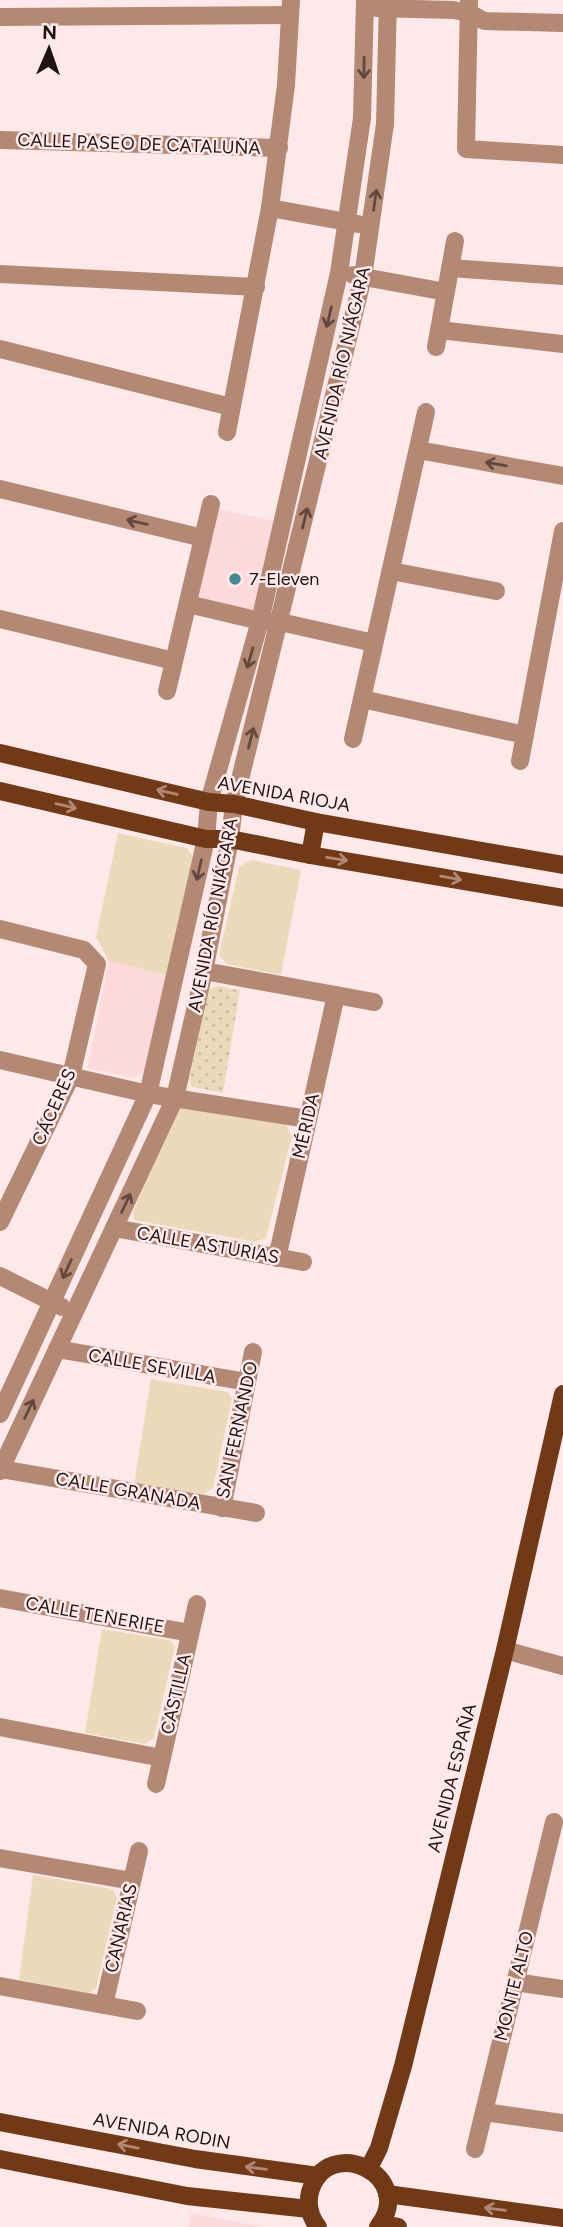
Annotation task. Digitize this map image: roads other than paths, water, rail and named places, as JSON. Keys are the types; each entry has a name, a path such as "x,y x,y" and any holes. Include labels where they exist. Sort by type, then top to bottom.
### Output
{"main road":[{"name":"AVENIDA RIOJA","path":"0,753 209,802 234,804 316,822 563,865"},
{"path":"0,791 206,839 230,839 563,898"},
{"path":"310,855 316,822"},
{"path":"383,866 388,834"},
{"name":"AVENIDA ESPAÑA","path":"369,2168 379,2148 403,2066 505,1650 563,1394"},
{"name":"AVENIDA RODIN","path":"0,2122 195,2159 318,2176"},
{"path":"0,2159 314,2221 309,2197 318,2176 338,2164 359,2164 377,2175 387,2194 385,2226"},
{"path":"387,2194 563,2218"}],"street":[{"path":"365,4 453,10 469,7"},
{"name":"AVENIDA RÍO NIÁGARA","path":"0,1414 148,1094 206,839 209,802 260,621 339,273 362,118 365,4"},
{"name":"AVENIDA RÍO NIÁGARA","path":"0,1470 175,1098 204,971 230,839 234,804 363,277 385,124 388,4"},
{"name":"CALLE PASEO DE CATALUÑA","path":"0,17 290,7 286,85 270,208 227,432"},
{"path":"469,7 484,21 563,23"},
{"path":"469,7 466,149 563,155"},
{"name":"CALLE PASEO DE CATALUÑA","path":"0,140 278,148"},
{"path":"270,208 372,226"},
{"path":"455,242 437,338 563,344"},
{"path":"450,268 563,276"},
{"path":"339,273 446,292"},
{"path":"0,274 256,287"},
{"path":"0,349 231,407"},
{"path":"353,740 426,412"},
{"path":"418,450 563,476"},
{"path":"0,489 203,538"},
{"path":"167,691 211,503"},
{"path":"520,761 563,531"},
{"path":"391,571 496,591"},
{"path":"188,604 374,643"},
{"path":"0,619 174,661"},
{"path":"362,699 525,735"},
{"name":"CÁCERES","path":"0,929 84,950 97,964 71,1076 6,1194 0,1222"},
{"path":"204,971 374,1002"},
{"name":"MÉRIDA","path":"277,1258 336,995"},
{"path":"0,1059 148,1094 308,1119"},
{"name":"CALLE ASTURIAS","path":"114,1228 303,1262"},
{"path":"0,1276 74,1313"},
{"name":"CALLE SEVILLA","path":"57,1349 247,1382"},
{"name":"SAN FERNANDO","path":"222,1508 253,1352"},
{"name":"CALLE GRANADA","path":"0,1470 256,1513"},
{"name":"CALLE TENERIFE","path":"0,1598 190,1633"},
{"name":"CASTILLA","path":"156,1784 197,1604"},
{"path":"505,1650 563,1666"},
{"path":"0,1727 162,1758"},
{"name":"MONTE ALTO","path":"475,2149 515,1982 555,1854 554,1822"},
{"name":"CANARIAS","path":"104,2005 139,1851"},
{"path":"0,1858 132,1881"},
{"path":"515,1982 563,1989"},
{"path":"0,1986 137,2011"},
{"path":"484,2112 563,2123"}],"place":[{"name":"7-Eleven","path":"235,579"}]}
